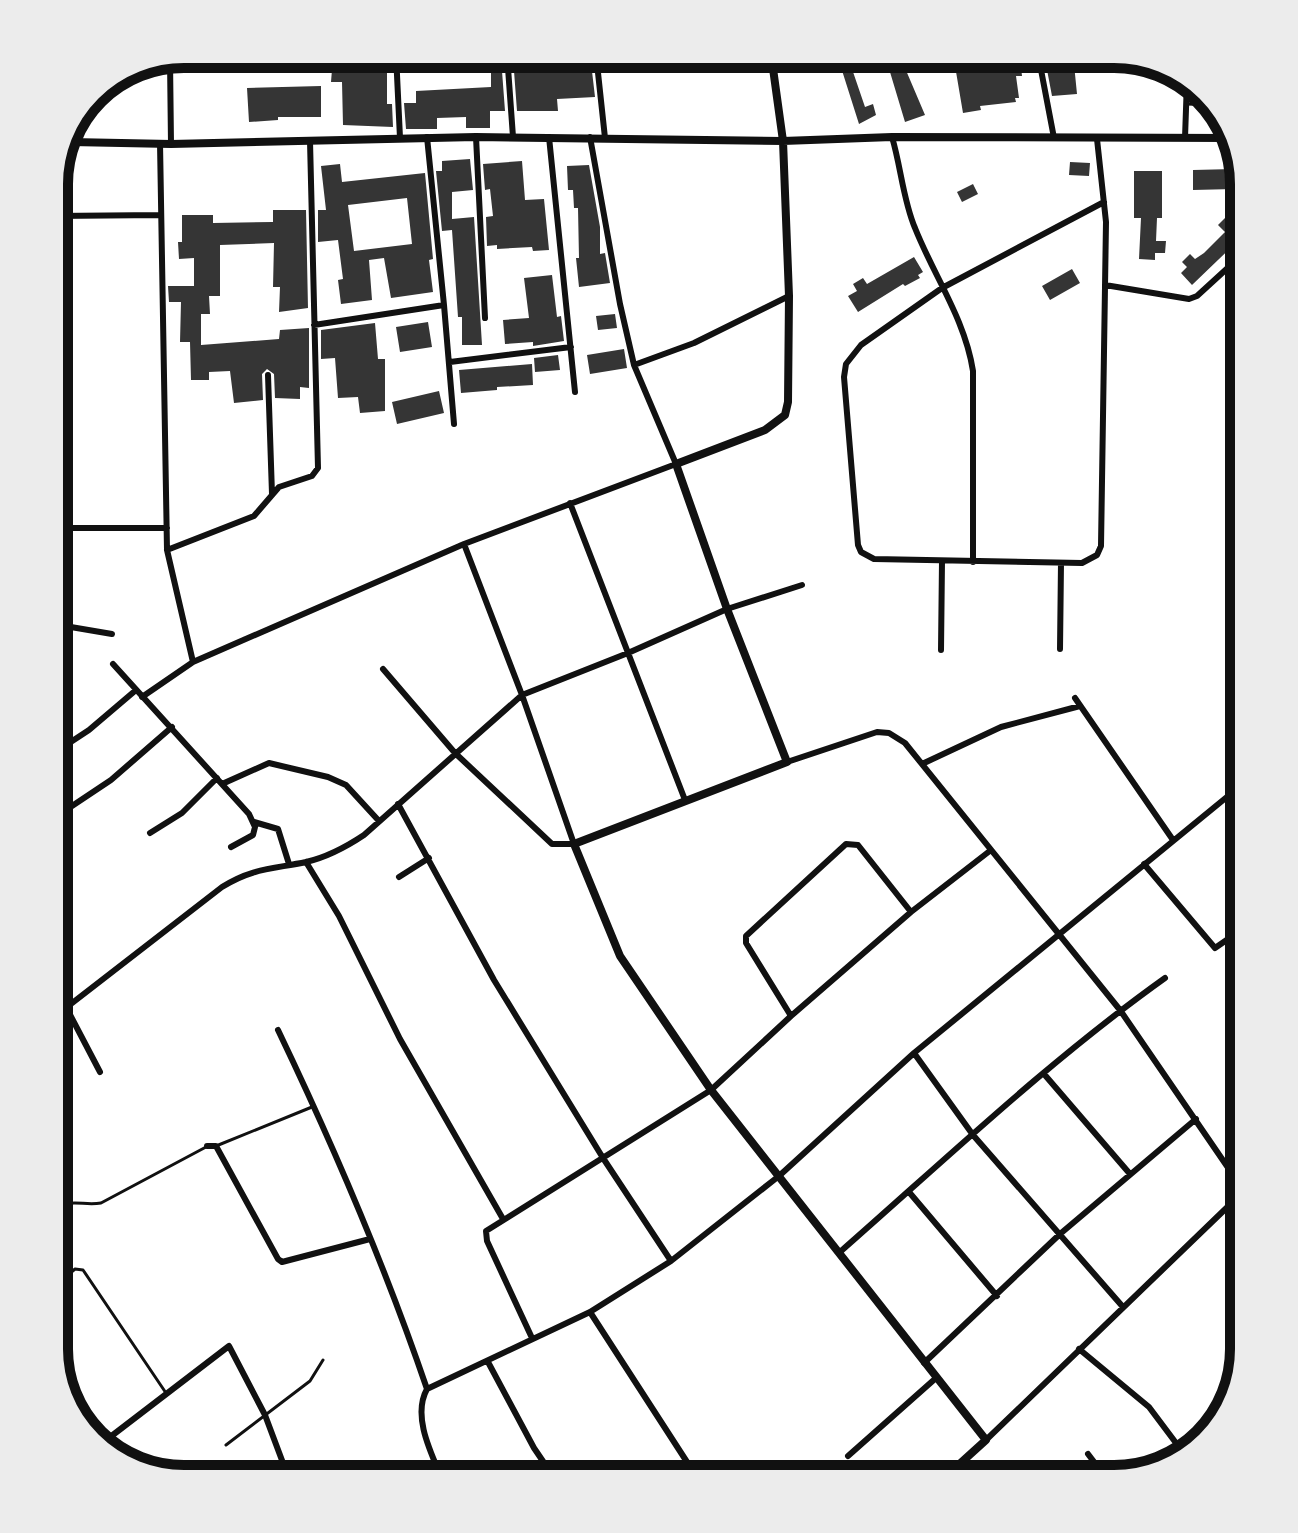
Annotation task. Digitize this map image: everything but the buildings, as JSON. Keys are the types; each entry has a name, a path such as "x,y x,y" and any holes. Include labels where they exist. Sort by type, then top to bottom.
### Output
{"street":[{"path":"397,68 400,138"},
{"path":"508,68 513,137"},
{"path":"598,68 605,138"},
{"path":"142,697 193,662 464,544 765,430 785,415 788,402 789,296 783,141 773,68"},
{"path":"1041,68 1054,138"},
{"path":"170,69 171,144"},
{"path":"1185,138 1186,94"},
{"path":"427,137 454,424"},
{"path":"77,142 171,144 427,137 783,141 892,137 1220,138"},
{"path":"476,137 485,318"},
{"path":"549,137 575,392"},
{"path":"590,137 617,291 634,365 676,464 727,609 787,762"},
{"path":"892,137 913,225 962,327 973,371 973,562"},
{"path":"1097,139 1104,202 1106,222 1101,546 1097,555 1082,563 973,562 874,559 861,552 844,377 846,364 861,345 942,288 1104,202"},
{"path":"167,550 254,516 285,484 312,476 318,468 310,141"},
{"path":"160,143 167,550 193,662"},
{"path":"68,216 161,215"},
{"path":"1105,285 1189,299 1197,296 1230,266"},
{"path":"634,365 694,343 789,296"},
{"path":"314,325 444,305"},
{"path":"450,362 571,347"},
{"path":"268,375 272,494"},
{"path":"570,503 685,800"},
{"path":"68,528 167,528"},
{"path":"464,544 522,695 574,844 620,956 711,1090 986,1440"},
{"path":"941,650 942,561"},
{"path":"1060,649 1061,563"},
{"path":"68,1005 240,875 265,867 306,862 339,851 379,821 522,695 727,609 802,585"},
{"path":"68,627 112,634"},
{"path":"113,664 254,822 278,829 289,864"},
{"path":"383,669 455,753 552,844 574,844 787,762 877,732 897,737 1120,1010 1230,1170"},
{"path":"68,744 136,690"},
{"path":"1075,698 1173,840"},
{"path":"922,764 1001,727 1080,706"},
{"path":"68,809 111,780 172,727"},
{"path":"150,833 182,813 219,781 269,763 328,777 346,785 379,821"},
{"path":"436,1465 427,1441 422,1415 421,1399 427,1389 590,1312 671,1261 779,1176 914,1053 1230,794"},
{"path":"398,804 494,980 603,1158 671,1261"},
{"path":"231,847 253,835 254,822"},
{"path":"791,1016 746,943 746,936 846,844 858,845 911,912"},
{"path":"532,1338 485,1237 486,1231 711,1090 911,912 991,850"},
{"path":"399,877 429,858"},
{"path":"306,862 339,916 400,1039 503,1219"},
{"path":"1144,864 1215,948 1230,938"},
{"path":"840,1252 1044,1074 1120,1010 1165,978"},
{"path":"68,1011 100,1072"},
{"path":"278,1030 370,1239 427,1389"},
{"path":"914,1053 973,1135 1123,1307"},
{"path":"1044,1074 1130,1174"},
{"path":"924,1363 1060,1234 1196,1119"},
{"path":"207,1146 216,1146 279,1261 288,1263 370,1239"},
{"path":"909,1192 997,1296"},
{"path":"959,1465 1230,1204"},
{"path":"590,1312 689,1465"},
{"path":"110,1437 229,1346 265,1415 284,1465"},
{"path":"1079,1349 1149,1407 1178,1445"},
{"path":"488,1362 546,1465"},
{"path":"848,1456 936,1378"},
{"path":"1088,1454 1096,1465"}],"lane":[{"path":"1186,104 1197,104"},
{"path":"216,1146 314,1106"},
{"path":"68,1202 101,1203 207,1146"},
{"path":"68,1275 75,1269 83,1270 167,1393"},
{"path":"226,1445 310,1381 323,1360"}]}
